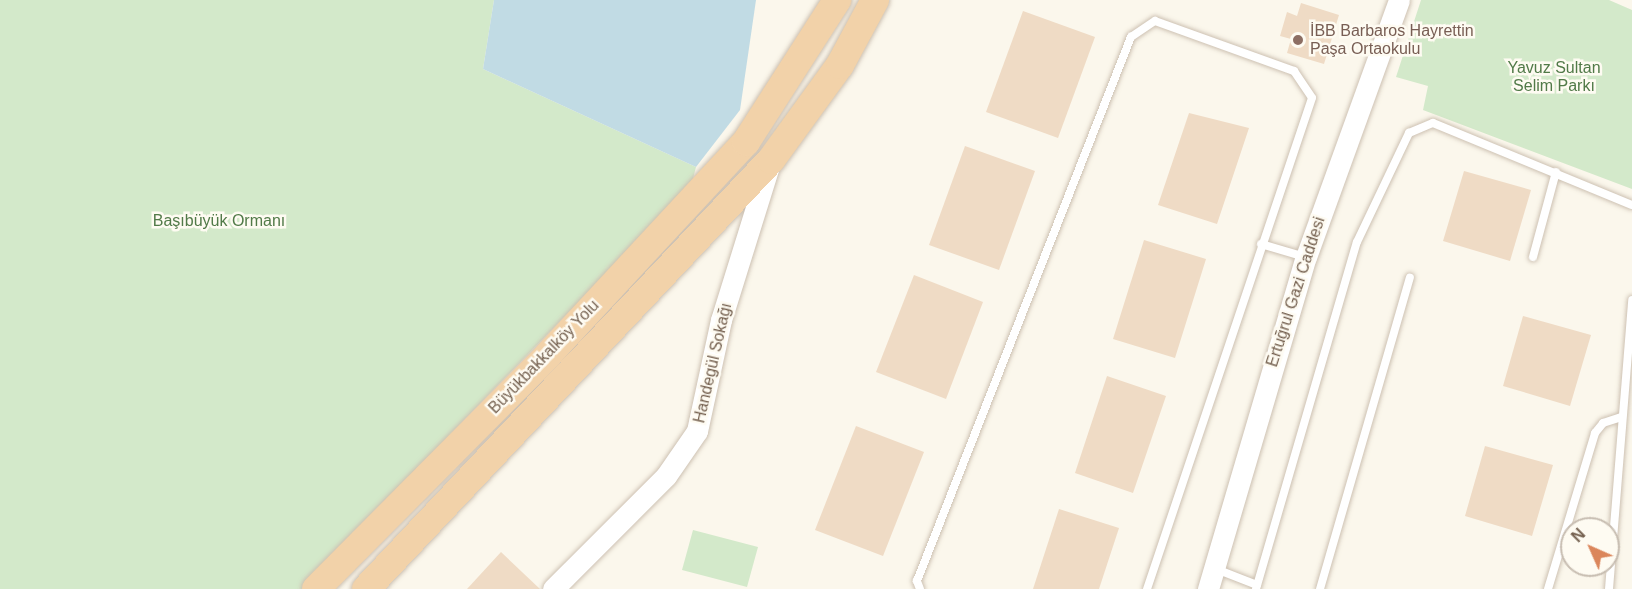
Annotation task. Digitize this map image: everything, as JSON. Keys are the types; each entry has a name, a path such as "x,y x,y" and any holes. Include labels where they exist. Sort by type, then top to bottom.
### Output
{"highway":[{"name":"Büyükbakkalköy Yolu","path":"316,589 548,355 764,116 837,0"},
{"name":"Büyükbakkalköy Yolu","path":"366,589 771,160 840,65 875,0"},
{"path":"764,116 771,160"}],"street":[{"name":"Ertuğrul Gazi Caddesi","path":"1208,589 1306,257 1399,0"},
{"name":"Handegül Sokağı","path":"554,589 666,476 697,431 721,320 771,160"}],"lane":[{"path":"920,589 917,581 1131,37 1155,21 1294,71 1312,98 1261,244 1147,589"},
{"path":"1214,568 1256,587 1357,242 1410,133 1433,123 1632,205"},
{"path":"1533,257 1556,172"},
{"path":"1261,244 1306,257"},
{"path":"1320,589 1410,278"},
{"path":"1609,589 1632,300"},
{"path":"1548,589 1595,433 1603,423 1621,417"}],"green space":[{"name":"Başıbüyük Ormanı","path":"0,0 494,0 483,69 696,167 691,186 337,551 307,589 0,589"},
{"name":"Yavuz Sultan Selim Parkı","path":"1421,0 1609,0 1632,10 1632,189 1423,110 1428,86 1396,77"},
{"path":"693,530 758,547 747,587 682,570"}],"water":[{"path":"494,0 756,0 740,110 696,167 483,69"}],"building":[{"path":"1301,3 1339,15 1324,64 1287,53 1291,39 1280,36 1287,12 1297,16"},
{"path":"1023,11 1095,37 1058,138 986,112"},
{"path":"1189,113 1249,128 1217,224 1158,205"},
{"path":"965,146 1035,171 999,270 929,245"},
{"path":"1464,171 1531,190 1510,261 1443,241"},
{"path":"1144,240 1206,259 1175,358 1113,339"},
{"path":"914,275 983,302 946,399 876,372"},
{"path":"1523,316 1591,335 1570,406 1503,386"},
{"path":"1107,376 1166,396 1133,493 1075,473"},
{"path":"856,426 924,452 883,556 815,530"},
{"path":"1485,446 1553,465 1532,536 1465,516"},
{"path":"1059,509 1119,528 1099,589 1033,589"},
{"path":"501,552 540,589 467,589"}],"place":[{"name":"İBB Barbaros Hayrettin Paşa Ortaokulu","path":"1298,40"}]}
